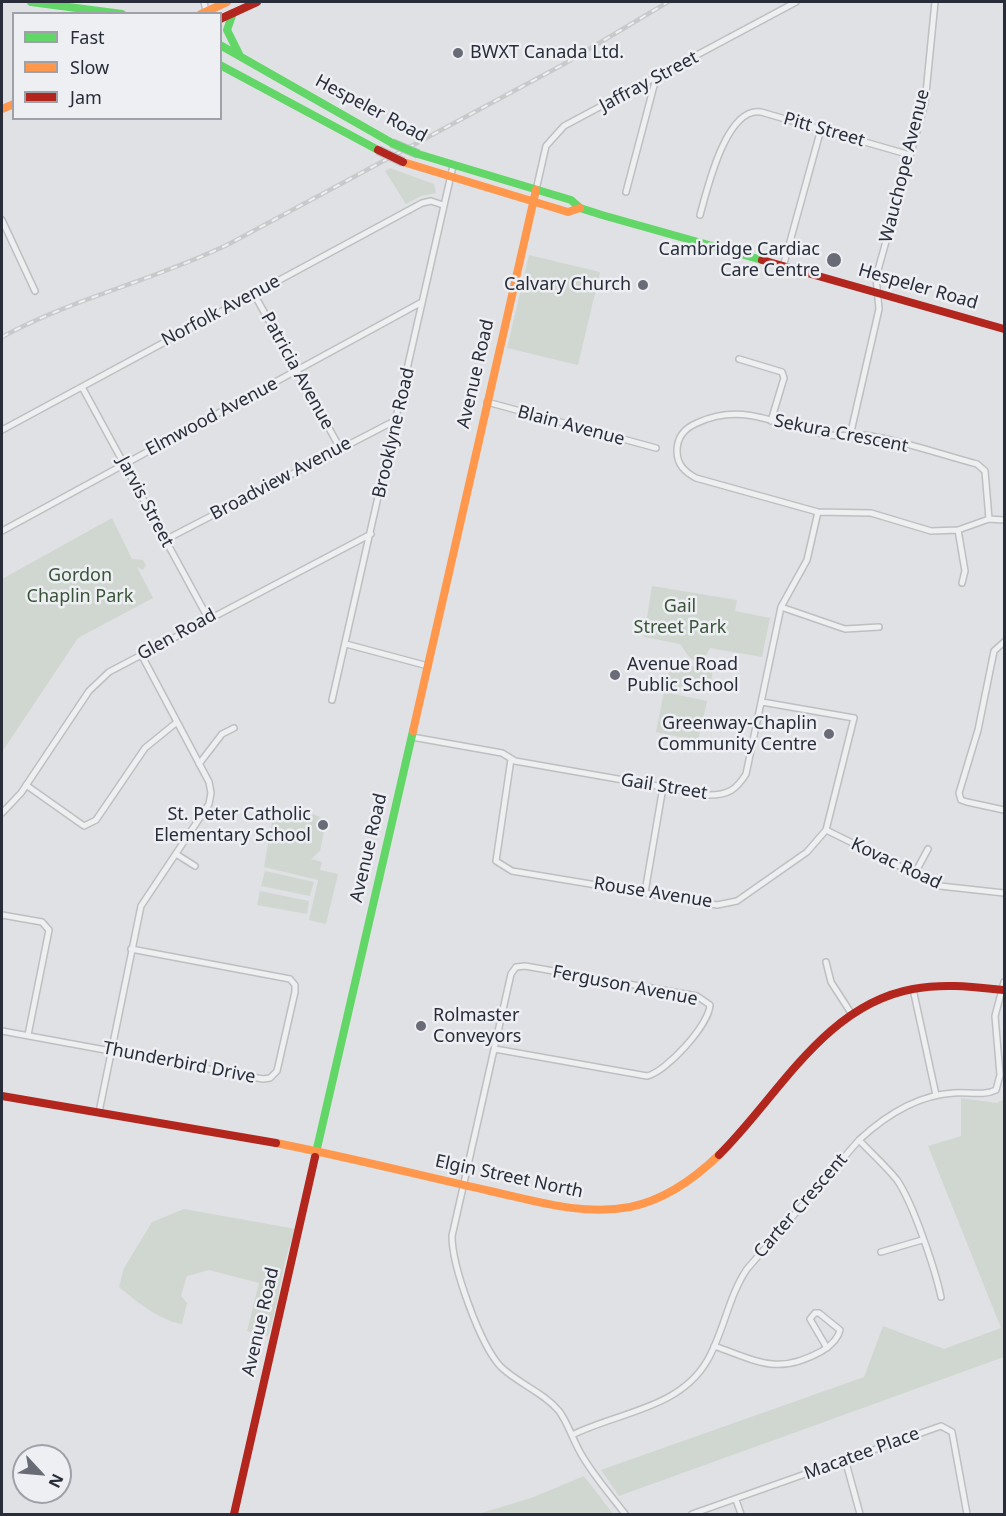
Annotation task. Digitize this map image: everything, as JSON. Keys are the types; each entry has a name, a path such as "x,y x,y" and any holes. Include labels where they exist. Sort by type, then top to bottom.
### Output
{"street":[{"path":"31,2 76,11 84,7 102,7 116,12"},
{"path":"204,2 204,12 226,2"},
{"path":"222,17 257,2"},
{"name":"Jaffray Street","path":"536,190 543,155 550,138 564,126 796,2"},
{"name":"Wauchope Avenue","path":"850,436 879,309 876,277 925,103 935,2"},
{"path":"56,6 61,12"},
{"path":"232,13 227,30 239,54"},
{"name":"Hespeler Road","path":"222,47 239,54 392,143 418,154 571,200 580,208 1005,329"},
{"name":"Hespeler Road","path":"222,66 403,162 449,178 568,212 580,208"},
{"path":"626,192 656,78"},
{"name":"Pitt Street","path":"700,215 714,162 745,114 756,111 910,154"},
{"path":"783,267 821,129"},
{"name":"Brooklyne Road","path":"332,700 398,418 453,166"},
{"name":"Avenue Road","path":"234,1515 536,190"},
{"name":"Norfolk Avenue","path":"2,430 422,203 431,201 443,205"},
{"path":"2,220 35,291"},
{"name":"Patricia Avenue","path":"254,294 340,448"},
{"name":"Elmwood Avenue","path":"2,531 422,302"},
{"path":"739,358 782,372 784,378 771,421"},
{"name":"Jarvis Street","path":"82,387 208,618"},
{"name":"Blain Avenue","path":"487,402 656,448"},
{"name":"Sekura Crescent","path":"989,519 985,471 977,464 869,435 830,435 738,412 707,418 692,425 682,434 677,443 678,462 686,472 709,483 818,512 871,513 931,531 958,530 989,519 1005,520"},
{"name":"Broadview Avenue","path":"165,540 398,418"},
{"name":"Gail Street","path":"412,737 502,753 511,759 709,795 724,795 736,789 747,774 781,607 807,560 818,512"},
{"path":"958,530 965,571 962,583"},
{"name":"Glen Road","path":"2,813 26,785 99,680 141,654 208,618 371,534"},
{"path":"781,607 845,629 879,627"},
{"path":"1005,642 994,651 978,730 959,793 962,800 967,802 1005,810"},
{"path":"346,644 428,666"},
{"path":"99,1112 141,906 209,804 211,793 209,782 141,654"},
{"name":"Rouse Avenue","path":"511,759 496,861 512,871 717,905 737,901 807,852 826,830 854,718 762,702"},
{"path":"26,785 84,826 91,824 145,748 177,722"},
{"path":"199,764 222,734 234,728"},
{"path":"645,892 663,787"},
{"name":"Kovac Road","path":"826,830 939,886 1005,892"},
{"path":"914,875 928,849"},
{"path":"176,854 195,866"},
{"path":"2,915 42,922 49,930 28,1035"},
{"name":"Thunderbird Drive","path":"2,1031 263,1079 270,1078 277,1071 295,992 295,985 290,979 131,949"},
{"path":"826,962 831,982 851,1013"},
{"name":"Ferguson Avenue","path":"495,1049 647,1076 667,1066 705,1021 710,1005 697,996 525,966 516,967 511,974 453,1230 452,1250 484,1343 506,1370 550,1402 572,1435 589,1467 625,1515"},
{"name":"Elgin Street North","path":"2,1096 317,1151 463,1185 585,1210 614,1210 659,1199 690,1181 714,1162 804,1055 851,1013 881,998 936,985 1003,987"},
{"name":"Carter Crescent","path":"572,1435 670,1398 694,1379 714,1346 733,1292 747,1269 859,1140 891,1114 936,1095 996,1090 1000,1075 995,1023 1003,987"},
{"path":"913,989 936,1095"},
{"path":"859,1140 897,1180 922,1240 941,1297"},
{"path":"881,1251 922,1240"},
{"path":"714,1346 780,1367 827,1348 837,1338 840,1330 823,1314 815,1313 810,1319 812,1325 827,1348"},
{"name":"Macatee Place","path":"692,1515 942,1426 952,1432 967,1515"},
{"path":"845,1460 860,1515"},
{"path":"736,1500 741,1515"}],"green space":[{"path":"390,168 434,184 436,193 421,196 406,204 385,171"},
{"path":"529,255 600,272 578,365 507,348"},
{"name":"Gordon Chaplin Park","path":"112,518 132,559 143,560 146,565 143,570 137,567 153,598 78,638 2,752 2,579"},
{"name":"Gail Street Park","path":"652,586 737,600 735,611 770,618 762,657 710,648 701,665 689,657 680,644 644,637"},
{"path":"671,662 713,670 709,693 666,685"},
{"path":"664,692 707,701 698,741 656,732"},
{"path":"279,811 312,817 313,814 326,820 320,851 311,859 322,862 320,870 338,874 326,924 309,920 318,880 264,867 273,816"},
{"path":"265,871 314,882 310,896 261,886"},
{"path":"260,891 309,901 307,914 257,905"},
{"path":"961,1098 997,1103 1004,1099 1004,1357 619,1496 601,1470 864,1377 883,1326 944,1349 1001,1328 928,1146 961,1136"},
{"path":"184,1209 296,1229 287,1255 268,1336 247,1331 259,1283 209,1270 187,1276 181,1296 187,1303 182,1324 165,1319 119,1287 124,1268 152,1222"},
{"path":"584,1476 613,1514 478,1514 531,1498"}],"railway":[{"path":"2,337 57,311 201,257 229,244 564,64 668,2"}],"traffic: fast":[{"path":"31,2 107,12"},
{"path":"233,13 227,30 239,54"},
{"path":"222,46 392,143"},
{"path":"222,66 378,150"},
{"path":"392,143 418,154"},
{"path":"418,154 571,200 580,208 602,215 762,260"},
{"path":"315,1157 413,731"}],"traffic: slow":[{"path":"205,12 227,2"},
{"path":"2,109 12,105"},
{"path":"403,162 568,212 580,208"},
{"path":"413,731 536,190"},
{"path":"276,1143 542,1203 594,1210 630,1207 667,1194 689,1180 719,1155"}],"traffic: jam":[{"path":"222,18 257,2"},
{"path":"378,150 403,162"},
{"path":"762,260 1004,329"},
{"path":"719,1155 805,1056 828,1033 853,1014 882,998 925,987 948,986 1004,990"},
{"path":"2,1096 276,1143"},
{"path":"234,1514 315,1157"}],"place":[{"name":"BWXT Canada Ltd.","path":"458,53"},
{"name":"Cambridge Cardiac Care Centre","path":"834,260"},
{"name":"Calvary Church","path":"643,285"},
{"name":"Avenue Road Public School","path":"615,675"},
{"name":"Greenway-Chaplin Community Centre","path":"829,734"},
{"name":"St. Peter Catholic Elementary School","path":"323,825"},
{"name":"Rolmaster Conveyors","path":"421,1026"}]}
